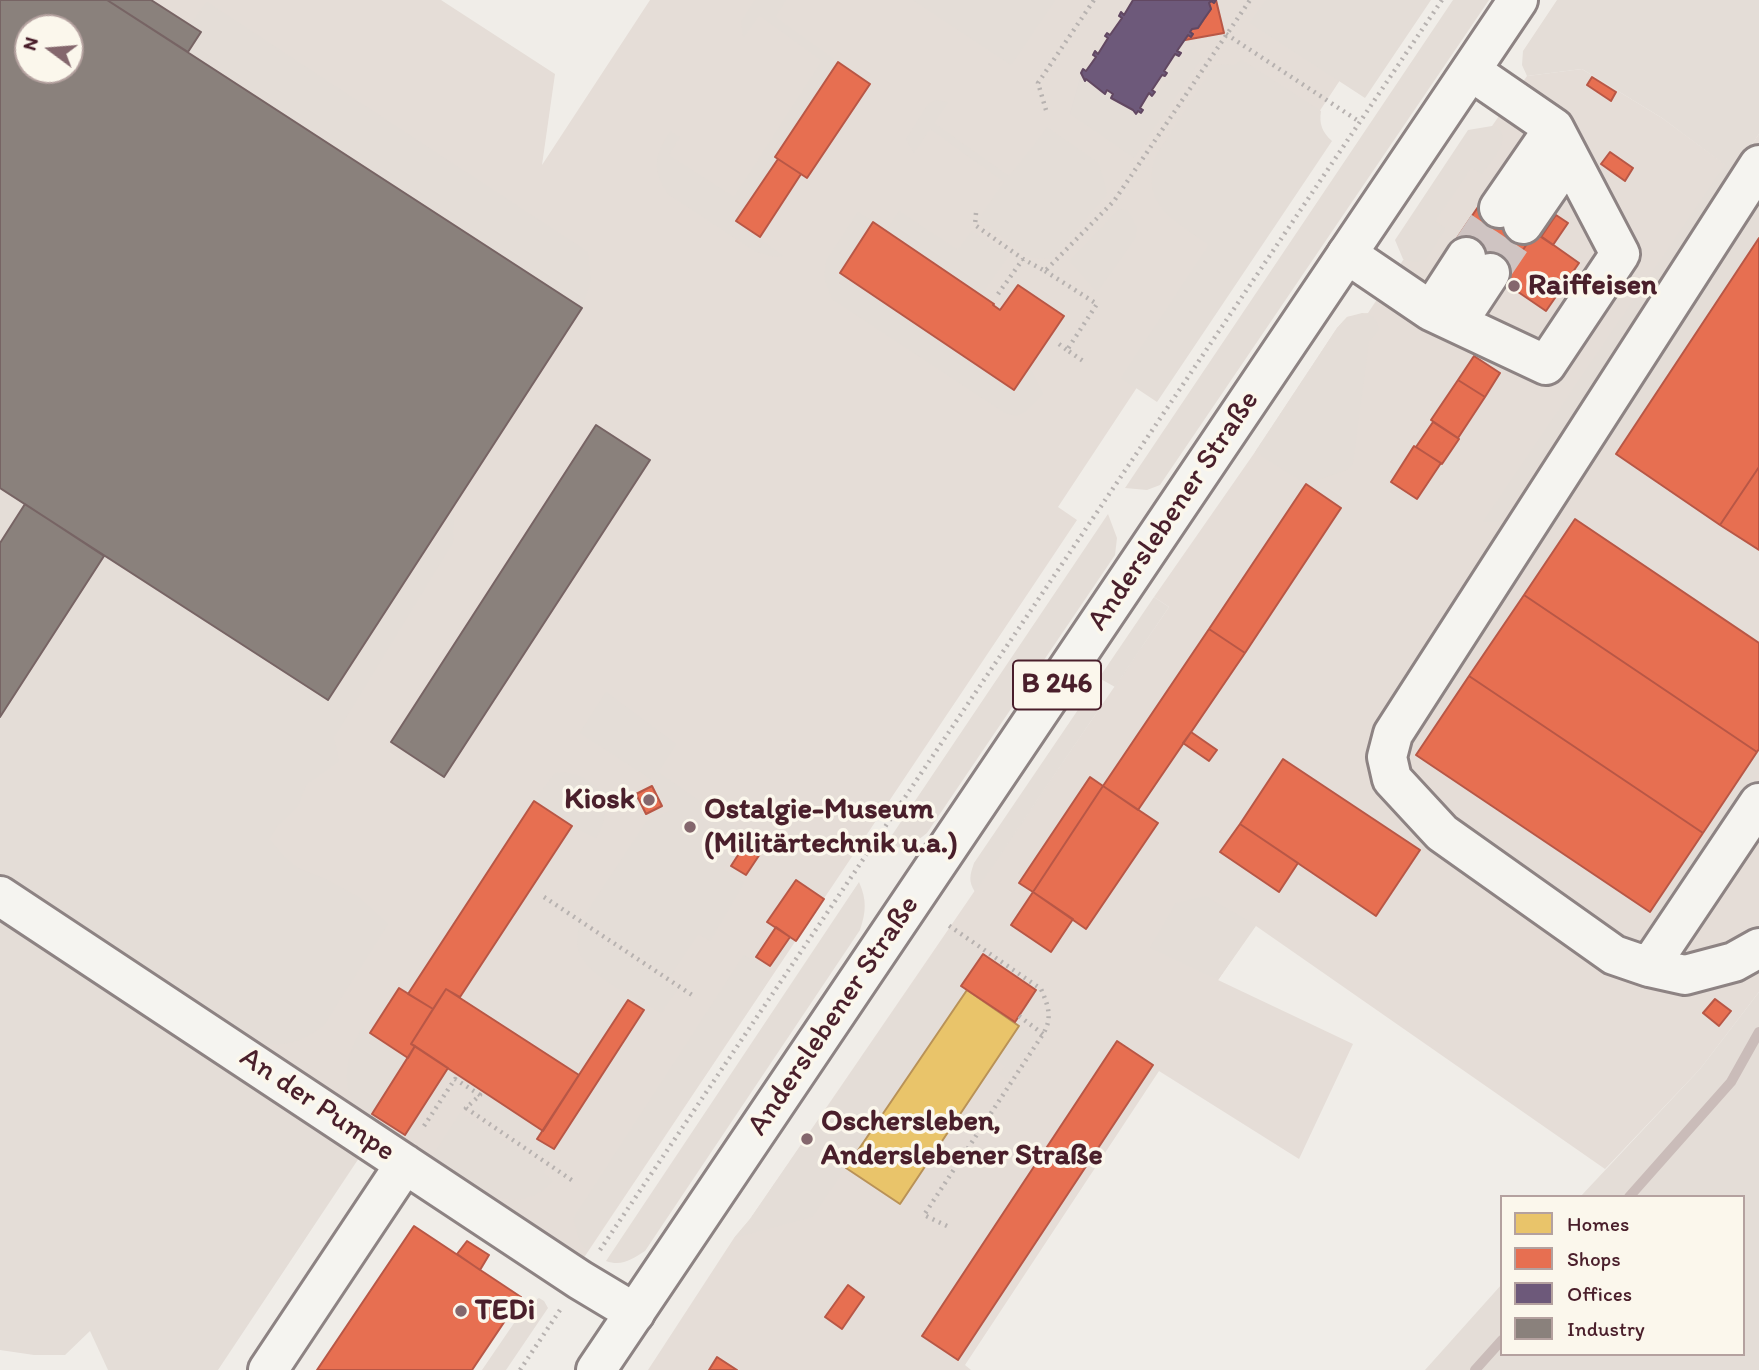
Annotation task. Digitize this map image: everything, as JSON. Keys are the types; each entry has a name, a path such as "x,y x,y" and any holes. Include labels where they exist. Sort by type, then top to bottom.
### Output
{"main road":[{"name":"Anderslebener Straße","path":"596,1370 1518,0"},
{"path":"1347,254 1444,317 1546,365 1620,254 1562,142 1471,71"},
{"path":"1511,216 1562,142"},
{"path":"1759,165 1393,734 1387,757 1392,779 1442,833 1614,955 1685,975 1734,962 1759,948"},
{"path":"1444,317 1478,265"},
{"path":"1649,967 1759,803"},
{"name":"An der Pumpe","path":"0,896 580,1280 635,1313"},
{"path":"268,1370 405,1164"}],"path":[{"path":"1046,110 1038,83 1094,0"},
{"path":"1045,271 1114,201 1250,0"},
{"path":"520,1370 1442,0"},
{"path":"1226,34 1360,122"},
{"path":"976,213 975,225 1023,259 1097,304 1067,350"},
{"path":"998,294 1023,259"},
{"path":"1059,344 1083,361"},
{"path":"544,897 695,997"},
{"path":"947,1226 923,1215 1043,1034 1050,1016 1041,989 948,925"},
{"path":"1019,1016 1043,1034"},
{"path":"424,1126 455,1079 480,1094 466,1108 573,1181"}],"shaded area":[{"path":"0,0 441,0 555,74 542,165 650,0 1393,0 1058,507 1077,520 583,1259 0,880"},
{"path":"755,0 786,0 775,17 838,62 775,156 778,159 736,221 783,256 775,257 756,252 668,194 657,170 658,155 670,131 680,137 669,155 734,197 822,61 759,15 743,38 741,22"},
{"path":"913,0 1055,0 1011,65"},
{"path":"1266,0 1431,0 1365,98 1250,23"},
{"path":"1453,0 1489,0 1160,485 1147,490 1125,488"},
{"path":"1557,0 1759,0 1759,134 1500,522 1483,522 1725,165 1662,118 1582,69 1527,76 1522,65 1523,51"},
{"path":"207,2 588,252 591,280 582,308 188,52 201,32 190,25"},
{"path":"1194,44 1201,59 1134,158 1070,114 1080,79 1139,118"},
{"path":"1242,60 1321,111 1322,128 1332,141 1157,402 1121,378 1209,245 1173,219 1157,200 1152,188 1155,157 1215,64 1234,65"},
{"path":"1582,69 1662,118 1734,171 1759,134 1759,992 1700,1069 1605,1169 1256,926 1218,980 1353,1044 1299,1159 1159,1071 965,1365 971,1370 648,1370 734,1238 750,1219 1169,607 1154,597 1337,328 1347,317 1368,313 1527,76"},
{"path":"936,100 948,102 934,123 1009,176 1047,127 1099,163 1107,194 1051,259 1032,258 978,220 1004,182 930,129 914,153 906,139 929,103"},
{"path":"1492,126 1502,135 1496,156 1482,174 1471,168 1435,221 1446,228 1425,260 1414,262 1403,259 1395,240 1468,130"},
{"path":"1759,188 1759,238 1630,435 1616,426 1643,386 1631,377"},
{"path":"1119,209 1127,210 1137,227 1136,237 1097,292 1070,261"},
{"path":"899,211 958,250 972,231 1009,255 981,295 886,231"},
{"path":"858,212 873,222 840,273 1014,390 1029,367 1043,394 1026,411 1016,416 1005,413 832,299 824,277 826,261"},
{"path":"1362,313 1374,317 1379,329 1369,342 1353,463 1347,470 1306,484 1255,452 1337,328 1347,317"},
{"path":"0,488 25,504 0,543"},
{"path":"454,512 453,542 334,737 339,761 306,785 298,806 278,825 269,839 284,857 298,868 357,896 388,924 324,1025 295,1041 262,1044 0,876 0,717 104,556 328,699"},
{"path":"1108,514 1117,538 1115,555 927,833 907,846 884,847"},
{"path":"1154,597 1169,607 1115,687 1099,678"},
{"name":"Ostalgie-Museum (Militärtechnik u.a.)","path":"606,692 676,744 658,772 747,834 723,869 744,883 710,941 698,934 670,976 583,918 647,821 669,811 652,780 580,733"},
{"path":"1086,698 1100,708 975,892 970,878 974,863"},
{"path":"1759,749 1759,773 1668,908 1656,914 1650,912"},
{"path":"565,772 588,780 601,795 605,815 596,838 534,801 555,773"},
{"path":"859,882 865,906 860,930 645,1251 622,1263 606,1261"},
{"path":"1205,896 1256,925 1218,980 1150,948 1176,903"},
{"path":"0,917 361,1155 218,1370 108,1370 90,1331 65,1355 34,1355 0,1350"},
{"path":"579,924 677,990 661,1013 595,973 578,948"},
{"path":"950,930 983,954 961,985 967,990 812,1217 734,1238 750,1219"},
{"path":"744,955 773,974 588,1250 581,1244 573,1219"},
{"path":"1759,992 1759,1370 1425,1370 1500,1286 1500,1356 1745,1356 1745,1195 1582,1195 1700,1069"},
{"path":"1019,1026 1038,1035 1007,1080 999,1074 1005,1066 997,1059"},
{"path":"362,1028 408,1058 372,1114 365,1116 350,1096 347,1074 352,1050"},
{"path":"485,1092 543,1131 537,1139 554,1149 546,1158 475,1111"},
{"path":"461,1112 546,1168 543,1173 553,1180 539,1193 524,1199 508,1199 475,1188 430,1160"},
{"path":"539,1298 548,1308 506,1370 482,1370 525,1307"}],"building: Homes":[{"path":"967,990 1019,1026 900,1204 846,1168"}],"building: Shops":[{"path":"1216,0 1224,33 1185,40 1188,35 1191,37 1192,29 1198,28 1211,9 1209,3"},
{"path":"838,62 870,84 807,178 775,157"},
{"path":"1592,77 1616,92 1611,101 1587,85"},
{"path":"1610,152 1633,168 1625,181 1601,164"},
{"path":"778,159 801,174 760,237 736,221"},
{"path":"1484,198 1535,232 1502,281 1451,247"},
{"path":"1556,215 1568,223 1553,245 1541,237"},
{"path":"873,222 1000,310 1018,285 1064,316 1014,390 840,273"},
{"path":"1535,232 1579,263 1546,311 1502,281"},
{"path":"1759,238 1759,467 1720,525 1616,454"},
{"path":"1474,356 1500,373 1485,397 1458,380"},
{"path":"1458,380 1485,397 1458,438 1431,420"},
{"path":"1433,422 1459,439 1442,464 1416,447"},
{"path":"1414,446 1441,463 1417,499 1391,482"},
{"path":"1759,467 1759,550 1720,525"},
{"path":"1306,484 1341,508 1245,653 1209,629"},
{"path":"1575,519 1759,643 1757,752 1524,595"},
{"path":"1524,595 1757,752 1703,833 1469,676"},
{"path":"1209,629 1245,653 1138,810 1103,786"},
{"path":"1469,676 1703,833 1650,912 1416,755"},
{"path":"1191,732 1217,750 1209,761 1183,743"},
{"path":"1283,759 1420,850 1376,916 1240,824"},
{"path":"1090,777 1103,786 1033,892 1019,883"},
{"name":"Kiosk","path":"652,786 662,806 646,814 636,794"},
{"path":"1103,786 1158,823 1086,929 1033,892"},
{"path":"534,801 572,826 460,997 446,989 433,1009 408,994"},
{"path":"1240,824 1298,863 1279,892 1220,852"},
{"path":"749,838 764,848 746,875 731,866"},
{"path":"796,880 824,899 796,941 767,922"},
{"path":"1033,892 1073,919 1051,952 1011,925"},
{"path":"776,927 790,937 770,966 756,957"},
{"path":"983,954 1036,990 1015,1022 961,986"},
{"path":"399,988 433,1009 411,1044 415,1046 408,1058 370,1033"},
{"path":"446,989 579,1075 543,1131 411,1044"},
{"path":"1715,999 1731,1011 1719,1026 1703,1013"},
{"path":"628,1000 644,1010 554,1149 537,1139"},
{"path":"1117,1041 1153,1065 958,1360 922,1336"},
{"path":"415,1046 448,1068 405,1135 372,1114"},
{"path":"414,1226 521,1297 472,1370 317,1370"},
{"path":"467,1241 489,1255 480,1270 457,1254"},
{"path":"848,1285 864,1297 842,1329 825,1317"},
{"path":"717,1357 737,1370 709,1370"}],"building: Offices":[{"path":"1133,0 1216,0 1209,3 1211,9 1198,28 1192,29 1191,37 1188,35 1177,51 1181,53 1179,56 1175,54 1164,71 1167,73 1162,75 1152,90 1155,92 1152,96 1149,93 1140,108 1143,110 1136,114 1111,98 1113,94 1107,90 1105,94 1086,79 1085,81 1081,73 1083,69 1086,71 1096,57 1093,55 1095,51 1098,54 1108,38 1105,36 1107,33 1110,35 1122,18 1119,16 1121,12 1124,15"}],"building: Industry":[{"path":"0,0 107,0 582,308 328,700 0,488"},
{"path":"107,0 151,0 201,32 188,52"},
{"path":"596,425 650,460 444,777 391,742"},
{"path":"25,504 104,556 0,717 0,543"}],"waterway":[{"path":"1631,1195 1731,1082 1759,1032"},
{"path":"1475,1370 1500,1342"}],"tunnel":[{"path":"1466,257 1499,208"},
{"path":"1490,273 1523,224"}],"place":[{"name":"Raiffeisen","path":"1514,286"},
{"name":"Kiosk","path":"649,800"},
{"name":"Ostalgie-Museum (Militärtechnik u.a.)","path":"690,827"},
{"name":"Oschersleben, Anderslebener Straße","path":"807,1139"},
{"name":"TEDi","path":"461,1311"}]}
